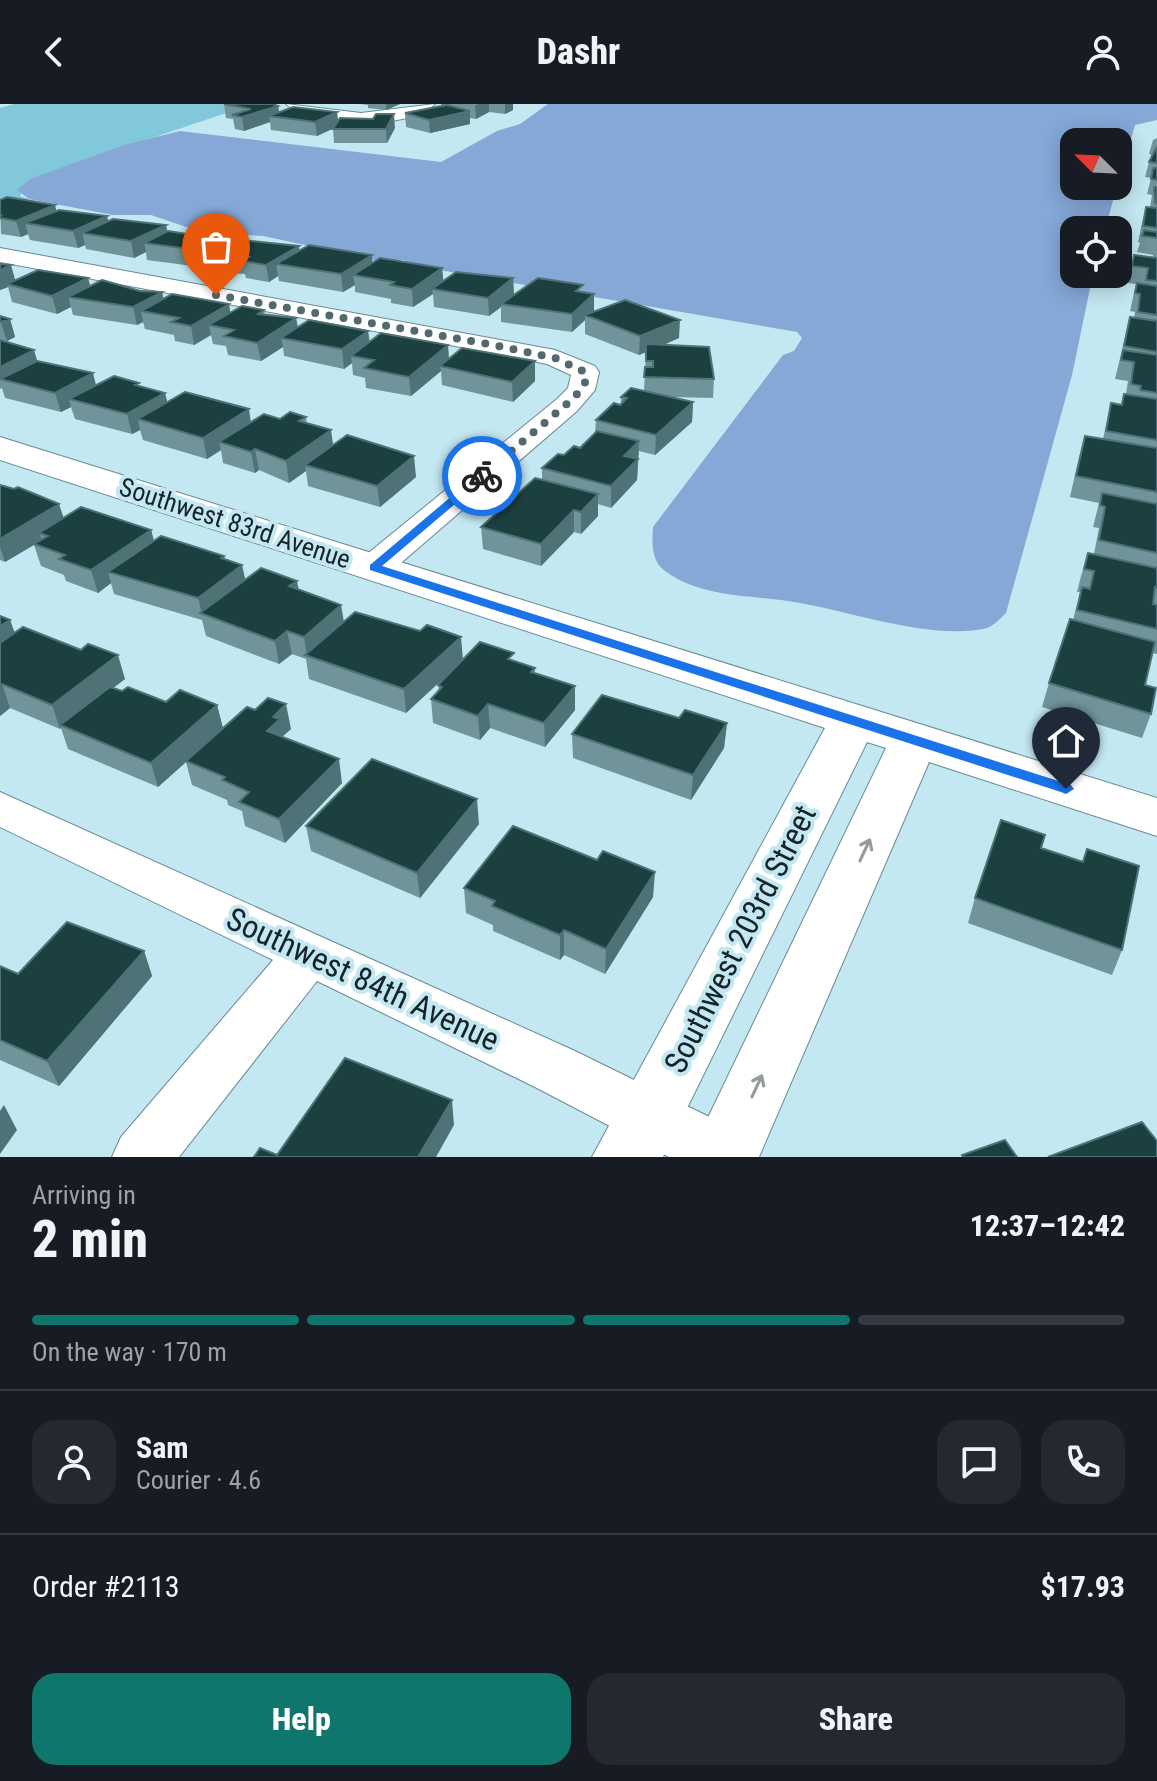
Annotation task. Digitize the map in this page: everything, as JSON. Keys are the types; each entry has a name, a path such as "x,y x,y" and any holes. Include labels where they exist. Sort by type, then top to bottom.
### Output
{"street":[{"path":"294,104 336,114 394,116 427,104"},
{"path":"0,255 493,345 555,358 585,372 581,390 567,405 374,567"},
{"name":"Southwest 83rd Avenue","path":"0,448 1157,817"},
{"name":"Southwest 203rd Street","path":"638,1137 853,721"},
{"path":"724,1156 914,741"},
{"name":"Southwest 84th Avenue","path":"0,808 309,954 638,1137 724,1156"},
{"path":"142,1157 309,954"}],"shaded area":[{"path":"14,104 253,104 30,179 20,196 29,199 0,211 0,108"},
{"path":"548,104 1157,104 1157,120 1135,125 1132,135 1132,128 1060,128 1060,200 1113,200 1109,216 1060,216 1060,288 1090,288 1072,375 1006,613 997,622 987,628 966,631 894,624 800,603 713,591 680,580 660,567 655,557 653,527 783,355 794,351 802,338 797,332 410,265 404,260 389,263 263,236 201,232 151,215 113,215 29,199 17,190 30,179 124,145 180,131 441,162 497,131 520,124"}],"building":[{"path":"224,104 278,106 242,117 232,115 251,109"},
{"path":"447,105 470,111 429,120 405,113"},
{"path":"293,107 337,112 315,122 269,116"},
{"path":"376,114 394,114 386,129 333,129 340,118 373,119"},
{"path":"1156,148 1157,163 1149,162"},
{"path":"1153,168 1157,168 1157,180 1151,179"},
{"path":"1154,187 1157,187 1157,204 1155,203"},
{"path":"7,197 55,205 16,221 0,218 0,200"},
{"path":"1146,207 1157,208 1157,228 1143,226"},
{"path":"59,210 107,216 73,231 25,223"},
{"path":"113,219 166,225 131,241 82,233"},
{"path":"1144,230 1157,232 1157,238 1142,236"},
{"path":"168,231 206,237 216,232 235,235 205,251 144,243"},
{"path":"241,240 299,246 266,265 243,261 249,257 212,254"},
{"path":"309,245 372,255 341,274 276,264"},
{"path":"1134,255 1157,258 1157,281 1146,280 1148,268 1132,266"},
{"path":"380,258 442,268 412,289 390,285 394,282 353,275"},
{"path":"38,270 88,278 52,296 7,284"},
{"path":"456,272 513,278 488,298 432,289"},
{"path":"538,278 583,285 576,291 594,294 572,314 501,304"},
{"path":"102,280 140,291 162,292 133,307 68,297"},
{"path":"1137,283 1157,286 1157,315 1138,312 1140,294 1135,293"},
{"path":"172,294 229,304 191,326 171,322 179,318 141,311"},
{"path":"625,300 680,320 640,336 585,315"},
{"path":"242,306 264,310 258,314 296,318 257,343 224,336 234,330 209,325"},
{"path":"1130,317 1157,321 1157,352 1124,346"},
{"path":"309,320 368,331 342,349 281,338"},
{"path":"381,333 448,345 409,377 364,368 374,360 351,356"},
{"path":"0,340 34,350 0,367"},
{"path":"646,344 709,347 714,379 644,377 645,367 653,367 653,361 646,361"},
{"path":"462,348 535,361 512,382 440,366"},
{"path":"1123,350 1157,355 1157,393 1140,390 1141,386 1131,384 1134,362 1121,360"},
{"path":"37,361 93,373 55,393 0,379"},
{"path":"114,376 165,393 127,414 69,399"},
{"path":"631,388 693,402 656,435 596,420 614,403 620,405 627,398 621,397"},
{"path":"185,392 249,409 203,438 138,419"},
{"path":"1124,394 1157,399 1157,440 1106,431 1111,403 1122,405"},
{"path":"290,412 306,417 299,421 331,430 286,461 255,449 251,452 219,442 264,414 280,419"},
{"path":"597,431 639,441 624,456 638,459 611,486 542,468 558,454 564,455 574,446 580,448"},
{"path":"347,435 414,456 377,486 305,465"},
{"path":"1085,436 1157,448 1157,492 1076,476"},
{"path":"535,478 598,494 581,512 574,510 541,544 481,527"},
{"path":"0,485 14,489 18,487 59,504 0,539"},
{"path":"1102,493 1157,504 1157,553 1099,540 1105,507 1100,505"},
{"path":"81,507 151,530 91,570 59,559 65,555 34,544 48,536 39,533"},
{"path":"161,536 224,556 221,558 242,565 198,598 108,572"},
{"path":"1088,553 1157,568 1153,604 1157,605 1157,629 1077,610 1082,587 1090,589 1094,571 1084,569"},
{"path":"261,568 297,581 289,586 341,605 304,637 287,631 275,641 200,613"},
{"path":"355,612 420,631 427,625 461,637 404,689 305,655"},
{"path":"0,616 10,620 0,626"},
{"path":"1070,619 1155,642 1145,685 1156,688 1151,714 1049,683"},
{"path":"23,627 81,650 88,644 118,655 52,705 0,685 0,643"},
{"path":"480,642 514,653 508,659 535,668 531,672 575,686 544,723 488,704 478,716 431,699 442,687 438,685"},
{"path":"110,687 122,691 128,687 166,702 180,690 217,705 151,763 60,725"},
{"path":"602,695 679,718 685,710 727,723 693,775 572,734"},
{"path":"268,698 286,704 273,717 280,719 267,731 339,759 279,819 239,802 249,792 222,780 225,777 186,761 247,707 255,710"},
{"path":"372,759 477,799 417,873 306,826"},
{"path":"1001,820 1045,835 1041,848 1083,862 1087,849 1139,866 1122,950 975,898"},
{"path":"513,826 597,860 603,851 655,872 606,949 564,930 560,935 492,906 495,901 464,888"},
{"path":"67,922 144,951 47,1061 0,1040 0,966 18,974"},
{"path":"345,1058 452,1100 418,1157 254,1157 260,1148 277,1155"},
{"path":"1142,1122 1157,1141 1157,1157 1048,1157"},
{"path":"1005,1140 1017,1157 962,1155"}],"way so far":[{"path":"216,295 493,345 555,358 585,372 586,381 575,397 482,476"}],"route":[{"path":"482,476 374,567 1066,789"}]}
